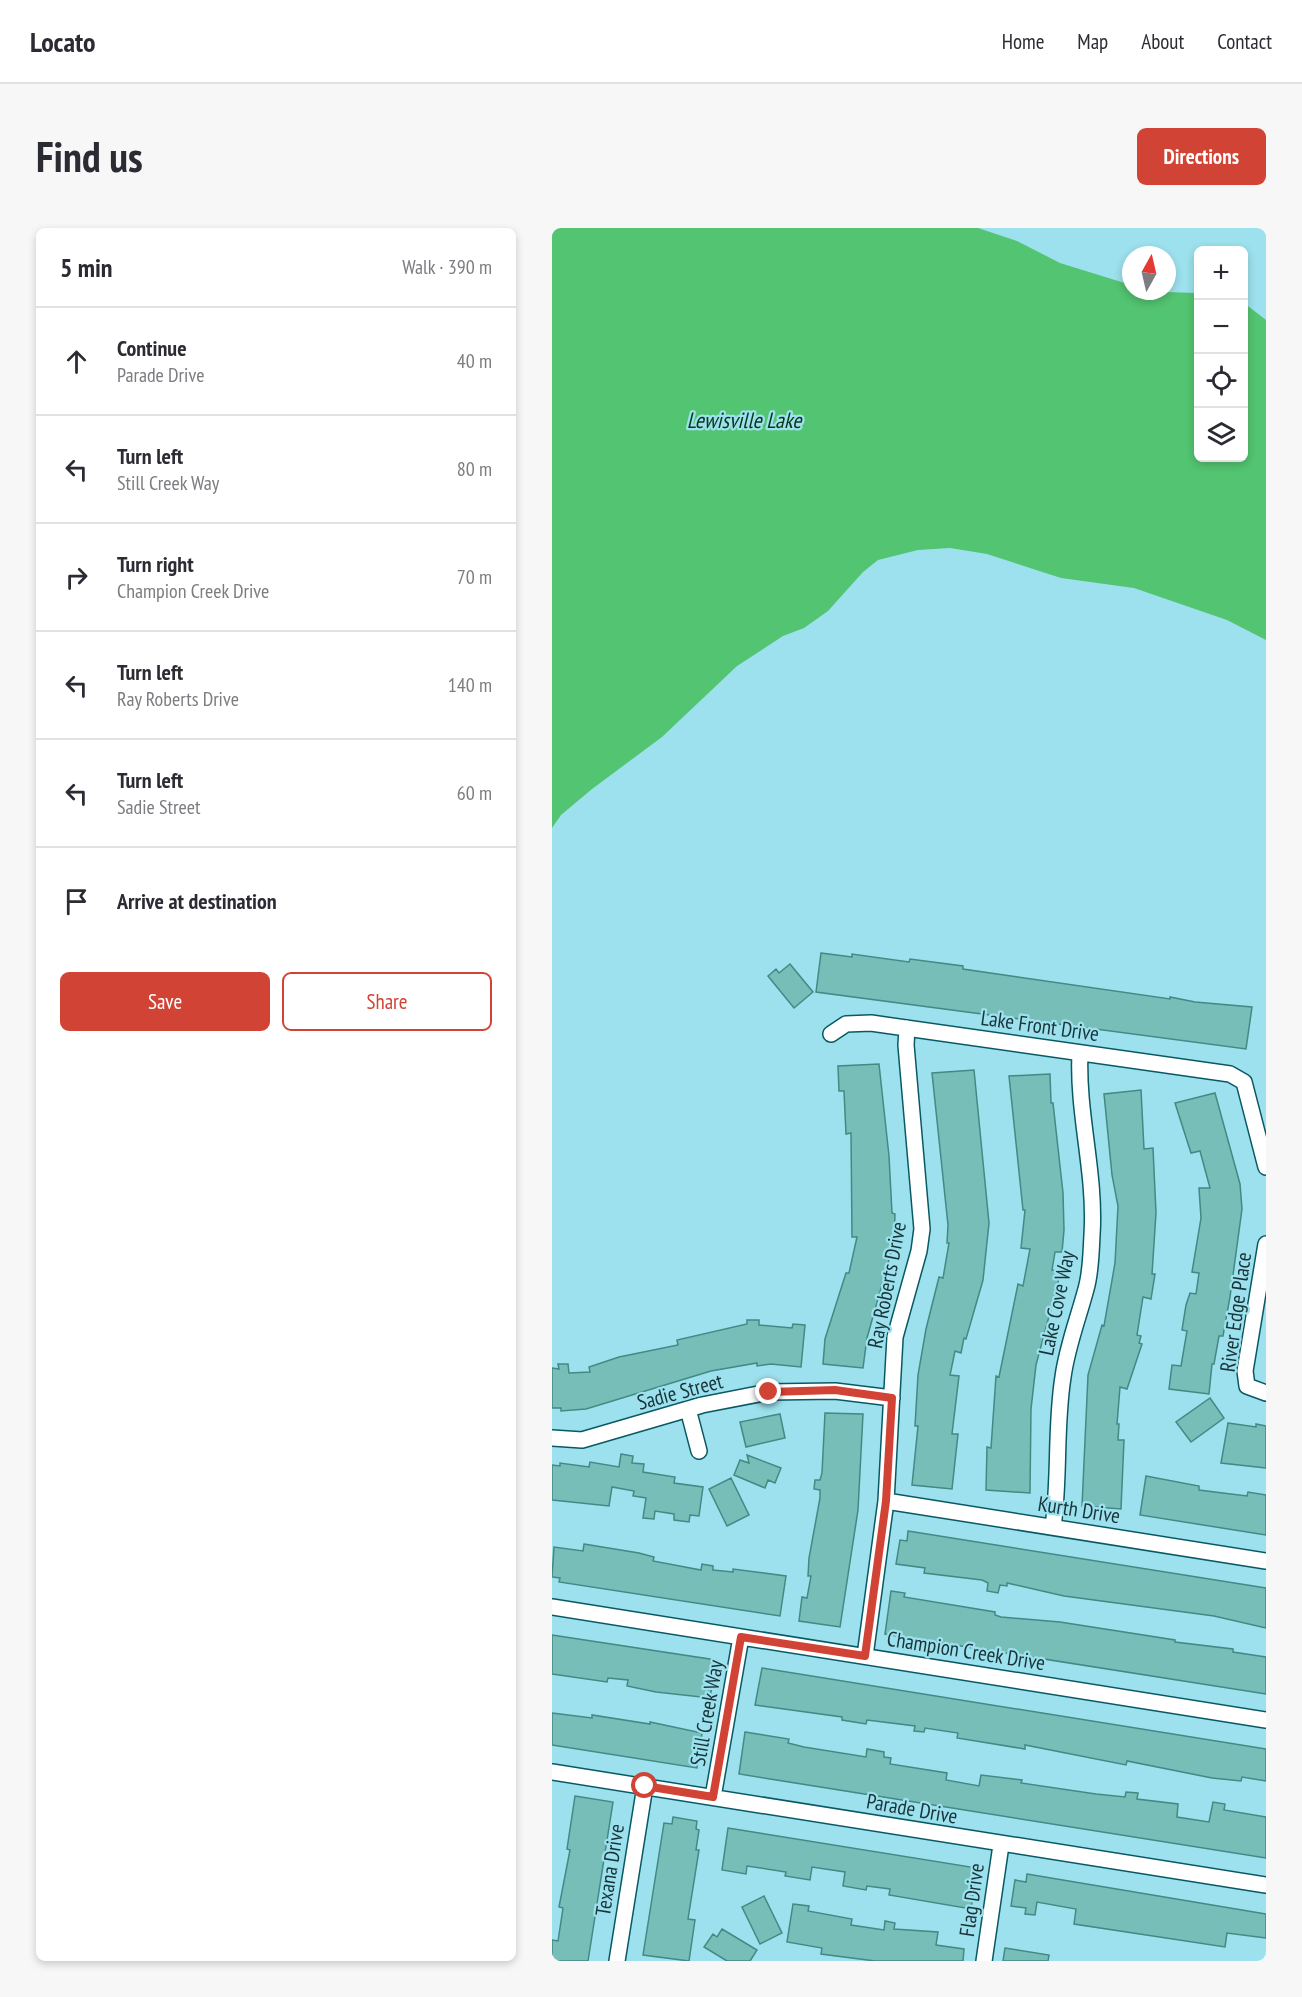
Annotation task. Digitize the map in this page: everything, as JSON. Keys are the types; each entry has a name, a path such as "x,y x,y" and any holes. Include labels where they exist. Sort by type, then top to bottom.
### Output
{"street":[{"name":"Lake Front Drive","path":"831,1034 846,1024 871,1023 1230,1074 1244,1082 1266,1167"},
{"name":"Ray Roberts Drive","path":"865,1656 886,1501 895,1337 919,1251 922,1229 921,1187 906,1045 907,1028"},
{"name":"Lake Cove Way","path":"1053,1527 1062,1380 1068,1347 1087,1287 1092,1233 1092,1187 1079,1077 1080,1053"},
{"name":"River Edge Place","path":"1266,1244 1245,1371 1247,1386 1266,1393"},
{"name":"Sadie Street","path":"552,1438 582,1440 688,1409 769,1392 835,1390 892,1398"},
{"path":"688,1409 699,1451"},
{"name":"Kurth Drive","path":"886,1501 1266,1561"},
{"name":"Champion Creek Drive","path":"552,1607 1266,1720"},
{"name":"Still Creek Way","path":"713,1797 741,1637"},
{"name":"Parade Drive","path":"552,1772 1001,1845 1266,1885"},
{"name":"Texana Drive","path":"617,1961 645,1786"},
{"name":"Flag Drive","path":"984,1961 1001,1845"}],"water":[{"name":"Lewisville Lake","path":"552,228 978,228 1017,241 1060,263 1122,282 1122,300 1176,300 1176,292 1194,293 1194,462 1248,462 1248,306 1266,320 1266,640 1227,620 1134,588 1061,578 987,554 950,548 918,550 878,560 863,572 828,611 804,628 783,636 737,666 662,737 592,789 561,815 552,828"}],"building":[{"path":"821,953 852,957 852,954 909,962 910,959 963,966 963,969 1170,999 1170,997 1195,1002 1252,1007 1246,1049 816,992"},
{"path":"790,964 813,992 794,1008 768,976 776,969 779,973"},
{"path":"879,1064 889,1156 892,1213 895,1214 894,1242 867,1338 863,1368 823,1364 825,1339 846,1273 849,1273 857,1237 852,1237 851,1133 846,1134 844,1091 839,1091 838,1066"},
{"path":"974,1070 989,1223 983,1280 966,1339 964,1338 961,1353 955,1351 950,1375 959,1376 952,1434 958,1434 952,1489 912,1485 918,1426 915,1426 918,1375 926,1329 939,1277 943,1278 949,1243 947,1243 948,1225 932,1073"},
{"path":"1050,1074 1051,1103 1053,1103 1063,1193 1064,1230 1062,1252 1055,1252 1052,1270 1060,1271 1058,1283 1036,1365 1031,1409 1030,1493 986,1490 987,1447 991,1448 996,1376 999,1377 1018,1284 1023,1286 1030,1249 1021,1248 1025,1210 1023,1210 1009,1076"},
{"path":"1141,1090 1144,1149 1153,1148 1156,1213 1152,1274 1155,1274 1151,1299 1143,1297 1137,1335 1141,1336 1139,1343 1142,1344 1127,1389 1120,1387 1118,1440 1124,1440 1121,1509 1082,1506 1088,1375 1102,1325 1104,1326 1115,1263 1118,1206 1112,1175 1104,1094"},
{"path":"1215,1093 1240,1184 1242,1209 1230,1297 1223,1336 1219,1336 1214,1364 1212,1364 1209,1394 1169,1389 1172,1365 1181,1366 1187,1331 1182,1330 1186,1305 1190,1293 1196,1294 1199,1273 1192,1272 1201,1218 1199,1188 1210,1188 1200,1151 1191,1153 1175,1103"},
{"path":"747,1320 759,1320 759,1325 792,1328 793,1324 805,1325 801,1367 771,1364 757,1366 757,1363 711,1371 586,1409 561,1411 561,1408 552,1408 552,1368 559,1369 558,1364 568,1364 569,1373 590,1372 589,1367 619,1357 678,1345 677,1340 747,1324"},
{"path":"1210,1398 1224,1418 1191,1442 1176,1422"},
{"path":"825,1413 863,1414 858,1510 840,1627 799,1621 802,1597 807,1598 811,1576 808,1576 809,1558 820,1498 820,1490 814,1489 815,1480 820,1480 822,1473"},
{"path":"780,1414 785,1438 746,1447 740,1422"},
{"path":"1228,1423 1266,1426 1266,1468 1221,1463"},
{"path":"621,1454 633,1456 632,1463 644,1464 643,1472 675,1477 674,1483 703,1487 699,1516 690,1515 689,1522 674,1520 674,1514 655,1511 654,1519 643,1518 646,1498 633,1496 634,1491 612,1487 609,1506 552,1500 552,1465 560,1466 560,1463 589,1467 590,1462 619,1467"},
{"path":"747,1455 781,1468 775,1483 768,1480 765,1488 734,1475 740,1460 749,1463"},
{"path":"1146,1476 1199,1486 1199,1490 1247,1496 1248,1492 1266,1495 1266,1535 1140,1515"},
{"path":"731,1478 749,1515 727,1526 709,1489"},
{"path":"908,1531 1266,1588 1266,1628 1214,1616 1064,1596 1007,1583 1007,1586 1000,1585 998,1593 987,1591 988,1583 982,1580 924,1573 925,1568 896,1564 900,1540 907,1541"},
{"path":"584,1544 639,1553 654,1557 653,1561 701,1570 702,1564 713,1566 713,1570 733,1572 733,1569 786,1576 780,1616 559,1582 560,1578 552,1577 554,1547 583,1551"},
{"path":"891,1591 905,1593 904,1597 995,1612 995,1615 1001,1617 1060,1622 1175,1640 1175,1642 1233,1649 1233,1652 1266,1657 1266,1694 885,1634"},
{"path":"552,1635 716,1660 710,1698 627,1686 628,1680 608,1678 607,1682 552,1674"},
{"path":"762,1668 1266,1749 1266,1781 1242,1777 1241,1781 1212,1778 1127,1761 1126,1765 1025,1745 1025,1749 957,1738 958,1733 925,1728 924,1732 914,1731 915,1726 867,1720 866,1724 842,1720 842,1717 755,1705"},
{"path":"552,1713 592,1718 592,1715 650,1724 650,1722 702,1733 697,1768 552,1745"},
{"path":"745,1732 789,1739 788,1743 804,1747 866,1757 867,1749 884,1752 884,1757 891,1758 890,1764 947,1773 946,1780 979,1786 981,1775 1096,1794 1125,1797 1126,1792 1138,1793 1137,1799 1178,1804 1177,1817 1209,1822 1213,1802 1225,1804 1224,1810 1266,1817 1266,1858 739,1774"},
{"path":"575,1796 613,1802 588,1961 552,1961 552,1940 558,1941 563,1908 559,1907 570,1850 567,1849"},
{"path":"673,1817 697,1821 696,1829 699,1830 696,1850 699,1850 688,1919 695,1920 689,1961 643,1955 664,1823 672,1824"},
{"path":"728,1828 977,1868 971,1909 889,1895 890,1889 867,1886 866,1890 843,1886 845,1872 812,1867 810,1880 785,1876 786,1872 747,1866 746,1874 722,1870"},
{"path":"1027,1874 1266,1914 1266,1938 1227,1933 1225,1947 1074,1924 1076,1909 1037,1902 1035,1915 1025,1914 1026,1908 1011,1906 1015,1880 1026,1882"},
{"path":"764,1896 782,1933 760,1944 742,1907"},
{"path":"793,1904 809,1906 808,1911 852,1919 851,1925 884,1930 885,1921 895,1923 894,1929 938,1932 936,1945 964,1949 963,1961 875,1961 821,1954 822,1948 787,1942"},
{"path":"722,1929 757,1950 750,1961 727,1961 704,1947 713,1934 717,1937"},
{"path":"1005,1948 1049,1955 1048,1961 1003,1961"}],"route":[{"path":"645,1786 713,1797 741,1637 865,1656 886,1501 892,1398 835,1390 769,1392"}]}
